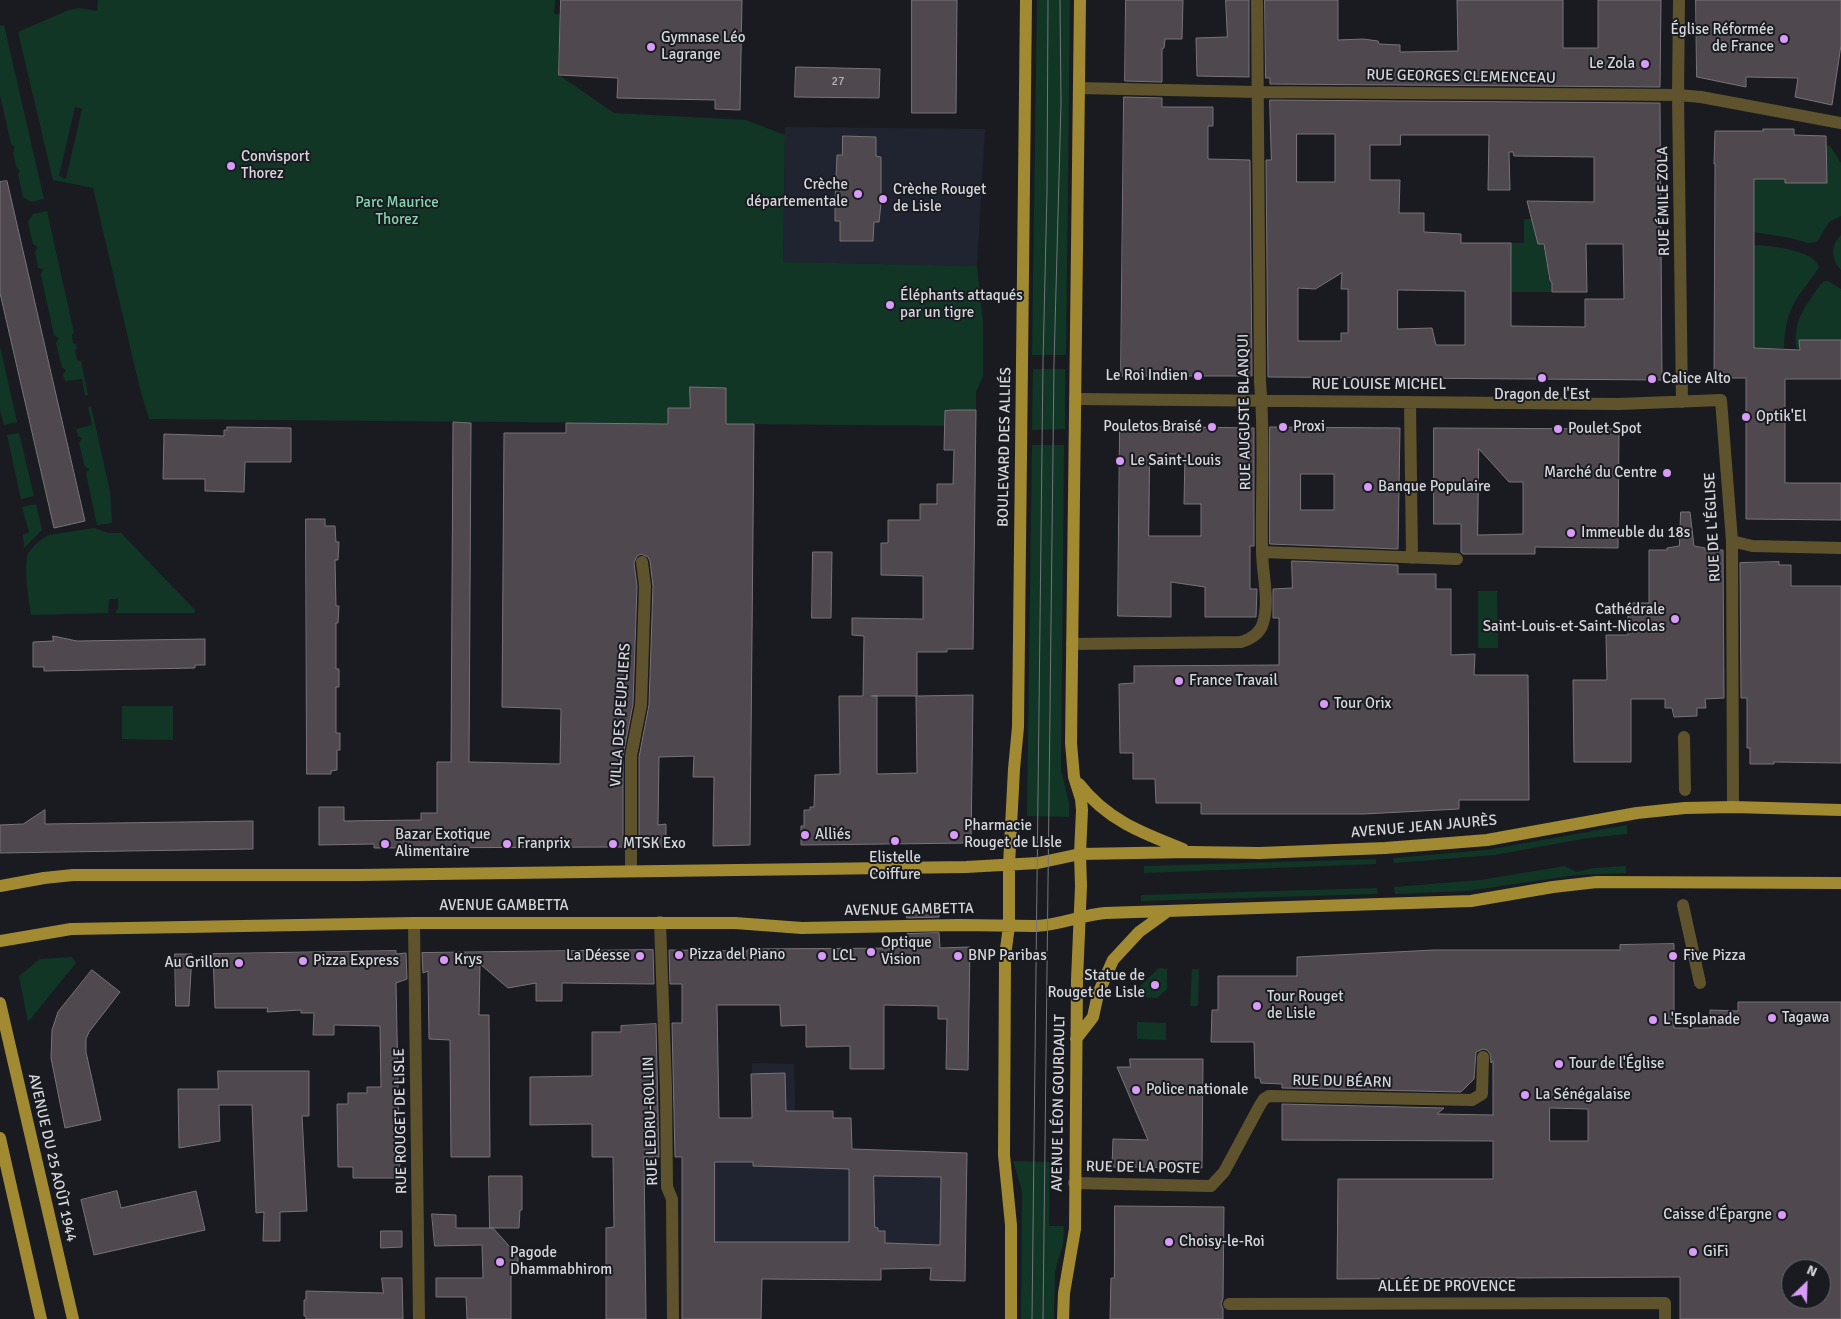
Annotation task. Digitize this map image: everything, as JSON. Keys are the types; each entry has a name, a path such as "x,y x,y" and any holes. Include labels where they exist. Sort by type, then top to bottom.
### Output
{"main road":[{"name":"BOULEVARD DES ALLIÉS","path":"1010,926 1009,865 1018,726 1026,0"},
{"path":"1080,0 1071,743 1074,777 1081,799 1082,810 1080,854"},
{"path":"1074,777 1091,798 1126,824 1148,836 1190,852"},
{"name":"AVENUE JEAN JAURÈS","path":"1009,865 1049,861 1080,854 1260,853 1429,845 1487,840 1637,813 1685,808 1733,807 1841,810"},
{"name":"AVENUE LÉON GOURDAULT","path":"1063,1319 1064,1293 1075,1228 1074,1183 1081,886 1080,854"},
{"path":"0,886 73,875 349,875 966,868 1009,865"},
{"path":"1011,1319 1011,1225 1004,1155 1005,956 1010,926 1048,926 1096,914 1471,901 1553,887 1597,882 1841,883"},
{"path":"1076,1039 1093,1018 1098,994 1113,960 1139,932 1170,910"},
{"name":"AVENUE GAMBETTA","path":"0,942 71,929 414,923 660,922 735,923 802,928 1010,926"},
{"name":"AVENUE DU 25 AOÛT 1944","path":"0,1004 73,1319"},
{"path":"0,1138 41,1319"}],"street":[{"name":"RUE AUGUSTE BLANQUI","path":"1072,644 1241,642 1255,636 1262,626 1265,614 1262,552 1257,0"},
{"name":"RUE ÉMILE ZOLA","path":"1679,0 1678,95 1682,402"},
{"name":"RUE GEORGES CLEMENCEAU","path":"1079,88 1257,92 1678,95 1701,97 1841,123"},
{"name":"RUE LOUISE MICHEL","path":"1075,399 1649,404 1682,402"},
{"name":"RUE DE L'ÉGLISE","path":"1682,402 1721,400 1732,541 1733,807"},
{"path":"1410,402 1412,558"},
{"path":"1732,541 1752,546 1841,548"},
{"path":"1262,552 1457,558"},
{"name":"VILLA DES PEUPLIERS","path":"631,871 631,756 641,705 645,586 642,562"},
{"path":"1684,737 1685,790"},
{"path":"1683,905 1700,983"},
{"name":"RUE LEDRU-ROLLIN","path":"660,922 666,1087 667,1187 672,1199 673,1319"},
{"name":"RUE ROUGET DE LISLE","path":"414,923 419,1319"},
{"name":"RUE DU BÉARN","path":"1211,1186 1224,1172 1260,1105 1269,1096 1472,1100 1482,1094 1483,1057"},
{"name":"RUE DE LA POSTE","path":"1074,1183 1211,1186"},
{"name":"ALLÉE DE PROVENCE","path":"1229,1304 1665,1303 1665,1319"}],"shaded area":[{"name":"Crèche Rouget de Lisle","path":"785,127 985,129 977,266 783,262"},
{"path":"752,1063 794,1064 796,1147 967,1153 965,1268 682,1269 682,1119 752,1118"}],"green space":[{"name":"Parc Maurice Thorez","path":"98,0 555,0 554,14 561,14 559,75 614,113 746,120 785,135 783,262 977,266 983,323 983,376 976,392 976,426 149,419 139,385 93,188 53,180 18,32 69,10 79,8 97,11","holes":["75,107 82,109 66,179 59,176"]},
{"path":"1037,0 1070,0 1066,355 1032,355"},
{"path":"4,25 44,199 31,202 23,197 18,174 20,171 16,167 13,152 15,147 11,144 0,95 0,26"},
{"path":"1826,146 1830,146 1841,163 1841,216 1829,222 1817,242 1808,243 1791,238 1753,232 1754,179"},
{"path":"47,211 74,333 72,335 73,343 76,344 77,360 81,361 88,395 85,396 82,379 65,381 63,375 66,370 62,367 56,343 59,338 54,335 41,275 43,269 38,268 35,252 38,247 33,244 28,222 33,214"},
{"path":"1524,219 1594,219 1542,244 1548,252 1548,259 1546,260 1550,267 1550,275 1547,275 1552,283 1552,292 1512,292 1511,243 1524,243"},
{"path":"1841,235 1841,270 1835,261 1833,252 1837,239"},
{"path":"1753,245 1800,252 1809,256 1819,267 1794,303 1790,312 1784,348 1754,348"},
{"path":"1824,281 1828,281 1841,289 1841,340 1799,340 1799,348 1796,348 1798,321 1809,301"},
{"path":"0,346 17,422 4,425 0,410"},
{"path":"1033,369 1065,369 1065,429 1032,430"},
{"path":"91,406 110,492 112,523 97,525 86,473 89,469 85,467 79,443 82,438 78,436 76,429 92,425 88,407"},
{"path":"19,433 34,496 21,499 7,435"},
{"path":"1032,445 1064,445 1061,773 1069,803 1069,817 1027,816"},
{"path":"36,504 42,530 24,548 23,535 29,532 22,507"},
{"path":"94,528 108,533 121,533 195,610 195,613 115,613 118,609 118,599 109,599 108,613 31,615 26,574 29,551 49,535"},
{"path":"1478,591 1497,591 1498,648 1478,648"},
{"path":"122,706 173,706 173,740 122,739"},
{"path":"1627,825 1627,834 1588,838 1494,855 1394,863 1393,858 1486,850"},
{"path":"1376,859 1376,864 1144,873 1144,866"},
{"path":"1565,866 1577,872 1593,868 1626,866 1626,873 1576,875 1467,891 1395,894 1394,887 1480,880"},
{"path":"1377,888 1377,894 1141,901 1141,895"},
{"path":"72,957 76,963 28,1022 19,976 40,959"},
{"path":"1159,968 1167,969 1167,989 1157,998 1137,997 1137,989"},
{"path":"1192,969 1199,969 1198,1006 1190,1006"},
{"path":"1137,1022 1166,1023 1166,1040 1137,1039"},
{"path":"1013,1161 1050,1162 1049,1226 1064,1226 1063,1244 1055,1271 1054,1319 1021,1319 1022,1191"}],"building":[{"name":"Gymnase Léo Lagrange","path":"561,0 742,0 740,110 715,109 715,100 617,98 618,78 559,75"},
{"path":"912,0 957,0 956,113 912,113"},
{"path":"1126,0 1183,0 1182,39 1165,39 1164,48 1162,49 1162,82 1125,81"},
{"path":"1226,0 1249,0 1249,77 1197,76 1196,38 1227,37"},
{"path":"1265,0 1338,0 1338,40 1363,39 1378,41 1379,44 1400,45 1400,52 1458,51 1457,0 1563,0 1563,48 1598,48 1598,0 1661,0 1660,87 1270,84 1270,78 1266,78"},
{"path":"1696,0 1841,0 1841,45 1832,105 1795,97 1798,78 1746,77 1746,87 1697,77"},
{"path":"796,67 880,69 879,98 795,97"},
{"path":"1124,97 1162,98 1162,107 1213,107 1213,126 1208,126 1208,159 1250,160 1252,376 1121,376"},
{"path":"1270,100 1660,103 1662,380 1268,377 1266,160 1271,160","holes":["1297,134 1335,134 1335,182 1297,182","1401,135 1489,135 1488,190 1510,190 1509,152 1513,152 1514,156 1594,157 1594,202 1527,201 1538,244 1544,244 1552,292 1587,292 1586,244 1623,244 1624,299 1585,299 1585,327 1511,326 1511,243 1461,243 1461,234 1424,232 1424,213 1399,213 1400,180 1370,180 1370,145 1400,145","1342,273 1341,289 1348,289 1348,333 1341,333 1341,341 1298,341 1298,288 1315,289","1398,290 1465,291 1465,345 1436,345 1432,328 1398,329"]},
{"path":"1763,129 1794,129 1794,135 1826,136 1827,183 1785,183 1785,179 1754,179 1754,348 1800,350 1799,340 1841,340 1841,379 1785,379 1785,483 1841,483 1841,520 1746,519 1746,378 1714,378 1715,131 1763,131"},
{"name":"Crèche départementale","path":"843,136 876,137 876,156 881,157 881,203 879,222 874,222 873,241 840,241 840,221 835,221 835,202 837,155 842,155"},
{"path":"7,181 85,521 54,528 0,293 0,182"},
{"path":"690,387 726,388 726,424 754,424 750,845 713,846 714,777 693,777 694,756 659,757 658,825 666,824 666,847 639,847 639,757 649,705 653,586 650,561 648,557 641,554 637,556 634,563 637,586 633,704 623,756 623,847 374,848 374,844 319,845 319,807 344,807 344,821 421,820 421,813 437,813 437,762 451,762 453,422 471,423 469,762 560,764 561,709 502,707 504,433 566,433 566,423 668,424 668,408 690,408"},
{"path":"976,410 973,649 947,649 947,652 917,652 917,696 973,695 971,843 801,845 801,826 804,826 804,810 810,810 810,807 814,807 815,775 840,774 839,696 863,696 864,636 852,635 852,618 923,619 923,576 881,575 881,543 888,543 888,520 920,520 920,504 937,504 937,484 953,484 954,450 944,450 945,411","holes":["877,696 916,696 917,773 877,774"]},
{"path":"1120,426 1254,428 1254,546 1250,546 1250,589 1257,589 1256,617 1205,617 1205,587 1171,582 1171,617 1118,616","holes":["1150,454 1185,454 1184,504 1201,504 1201,536 1149,536"]},
{"path":"227,427 291,428 291,462 245,462 244,492 205,491 205,479 163,479 164,434 224,436 224,430 227,430"},
{"path":"1270,427 1400,428 1398,549 1270,544","holes":["1301,474 1334,474 1334,510 1301,510"]},
{"path":"1434,428 1619,429 1618,548 1535,547 1535,554 1463,554 1461,552 1461,524 1434,524","holes":["1479,449 1509,482 1523,482 1523,534 1478,535"]},
{"name":"Cathédrale Saint-Louis-et-Saint-Nicolas","path":"1681,512 1690,512 1694,546 1705,548 1705,550 1723,550 1724,698 1705,699 1706,708 1697,708 1697,716 1674,717 1672,708 1665,708 1665,699 1631,699 1631,762 1574,762 1573,680 1607,680 1606,635 1628,635 1628,603 1649,603 1649,550 1667,550 1667,548 1679,546"},
{"path":"306,519 325,519 325,526 335,526 336,542 339,542 338,560 335,560 336,606 339,606 338,623 336,623 336,669 339,669 339,687 336,687 336,733 340,733 340,750 337,750 337,770 331,771 331,774 307,774"},
{"path":"813,552 832,552 831,618 812,618"},
{"name":"Tour Orix","path":"1292,561 1398,565 1398,574 1436,574 1436,589 1451,589 1451,655 1475,654 1474,675 1528,675 1529,800 1459,800 1459,809 1364,814 1201,814 1201,803 1156,803 1155,779 1133,779 1133,753 1120,753 1119,684 1134,683 1134,666 1279,665 1279,618 1273,618 1273,589 1292,588"},
{"path":"1779,562 1779,565 1791,565 1791,586 1841,586 1841,763 1774,762 1774,764 1750,764 1750,748 1747,748 1747,698 1741,698 1740,563"},
{"path":"53,636 77,641 205,639 205,665 195,665 195,668 44,671 44,667 33,667 33,642 53,641"},
{"path":"45,810 45,824 253,821 253,849 0,853 0,825 23,824"},
{"path":"907,911 939,911 939,917 907,918"},
{"path":"939,933 940,948 970,947 968,1070 946,1069 947,1019 938,1019 938,1006 884,1005 884,1069 850,1069 850,1046 806,1047 806,1025 781,1026 780,1005 717,1005 719,1118 752,1118 751,1074 785,1073 786,1111 833,1111 833,1118 851,1118 852,1149 967,1153 965,1281 930,1280 931,1268 881,1269 881,1280 762,1279 761,1319 682,1319 682,1157 675,1157 672,1023 682,1023 682,984 670,984 669,950 748,951 748,949 907,948 907,934","holes":["715,1162 753,1162 753,1166 849,1169 849,1242 715,1242","874,1176 941,1177 940,1245 885,1243 885,1231 878,1231 878,1228 875,1227"]},
{"path":"1674,944 1674,1028 1710,1028 1710,1010 1738,1011 1738,1002 1841,1002 1841,1319 1680,1319 1680,1277 1337,1279 1338,1179 1493,1179 1493,1141 1282,1140 1282,1104 1444,1108 1437,1114 1493,1115 1493,1061 1491,1063 1490,1054 1487,1050 1483,1049 1476,1052 1474,1079 1461,1092 1282,1088 1282,1084 1261,1083 1260,1078 1255,1078 1254,1042 1211,1042 1212,1010 1218,1010 1218,976 1297,976 1297,957 1434,950 1620,950 1620,945","holes":["1550,1108 1588,1109 1588,1141 1550,1141"]},
{"path":"653,950 654,984 562,983 562,1001 536,1001 536,983 508,988 480,964 479,1015 489,1015 490,1157 451,1157 450,1040 429,1039 428,971 423,973 422,953"},
{"path":"396,951 396,954 406,953 407,979 396,983 400,1178 353,1178 353,1167 338,1167 337,1104 348,1104 348,1093 367,1093 367,1087 381,1087 380,1026 334,1025 334,1035 313,1035 314,1013 301,1013 301,1010 267,1012 268,1008 215,1008 213,954"},
{"path":"175,954 192,954 189,1006 176,1006"},
{"path":"92,970 120,992 89,1032 86,1039 86,1052 101,1120 65,1128 51,1058 52,1030 58,1012"},
{"path":"656,1024 659,1157 644,1157 646,1319 606,1319 606,1228 614,1227 613,1157 592,1157 592,1124 530,1125 530,1077 592,1076 592,1032 621,1032 621,1026"},
{"path":"1130,1059 1203,1059 1202,1168 1112,1167 1113,1139 1148,1140 1117,1067 1130,1067"},
{"path":"218,1071 309,1071 309,1116 302,1116 307,1211 280,1212 280,1241 263,1241 264,1212 256,1213 252,1105 219,1105 220,1141 179,1148 178,1089 218,1089"},
{"path":"489,1176 522,1176 522,1210 520,1210 519,1228 490,1228"},
{"path":"117,1191 121,1208 196,1191 205,1230 94,1255 81,1200"},
{"name":"Choisy-le-Roi","path":"1115,1206 1224,1207 1223,1298 1221,1304 1223,1319 1110,1319 1111,1278 1114,1278"},
{"path":"432,1214 456,1215 456,1228 493,1228 518,1256 518,1268 511,1277 511,1319 467,1319 466,1297 436,1297 436,1278 483,1278 482,1245 435,1246"},
{"path":"381,1231 402,1231 402,1247 381,1248"},
{"path":"382,1278 402,1278 403,1319 306,1319 306,1316 304,1316 306,1291 383,1293"}],"tram line":[{"path":"1032,1319 1048,0"},
{"path":"1043,1319 1054,363 1061,103 1060,0"}],"place":[{"name":"Église Réformée de France","path":"1784,39"},
{"name":"Gymnase Léo Lagrange","path":"651,47"},
{"name":"Le Zola","path":"1645,64"},
{"name":"Convisport Thorez","path":"231,166"},
{"name":"Crèche départementale","path":"858,194"},
{"name":"Crèche Rouget de Lisle","path":"883,199"},
{"name":"Éléphants attaqués par un tigre","path":"890,305"},
{"name":"Le Roi Indien","path":"1198,376"},
{"name":"Dragon de l'Est","path":"1542,378"},
{"name":"Calice Alto","path":"1652,379"},
{"name":"Optik'El","path":"1746,417"},
{"name":"Pouletos Braisé","path":"1212,427"},
{"name":"Proxi","path":"1283,427"},
{"name":"Poulet Spot","path":"1558,429"},
{"name":"Le Saint-Louis","path":"1120,461"},
{"name":"Marché du Centre","path":"1667,473"},
{"name":"Banque Populaire","path":"1368,487"},
{"name":"Immeuble du 18s","path":"1571,533"},
{"name":"Cathédrale Saint-Louis-et-Saint-Nicolas","path":"1675,619"},
{"name":"France Travail","path":"1179,681"},
{"name":"Tour Orix","path":"1324,704"},
{"name":"Alliés","path":"805,835"},
{"name":"Pharmacie Rouget de LIsle","path":"954,835"},
{"name":"Elistelle Coiffure","path":"895,841"},
{"name":"Bazar Exotique Alimentaire","path":"385,844"},
{"name":"Franprix","path":"507,844"},
{"name":"MTSK Exo","path":"613,844"},
{"name":"Optique Vision","path":"871,952"},
{"name":"Pizza del Piano","path":"679,955"},
{"name":"La Déesse","path":"640,956"},
{"name":"LCL","path":"822,956"},
{"name":"BNP Paribas","path":"958,956"},
{"name":"Five Pizza","path":"1673,956"},
{"name":"Krys","path":"444,960"},
{"name":"Pizza Express","path":"303,961"},
{"name":"Au Grillon","path":"239,963"},
{"name":"Statue de Rouget de Lisle","path":"1155,985"},
{"name":"Tour Rouget de Lisle","path":"1257,1006"},
{"name":"Tagawa","path":"1772,1018"},
{"name":"L'Esplanade","path":"1653,1020"},
{"name":"Tour de l'Église","path":"1559,1064"},
{"name":"Police nationale","path":"1136,1090"},
{"name":"La Sénégalaise","path":"1525,1095"},
{"name":"Caisse d'Épargne","path":"1782,1215"},
{"name":"Choisy-le-Roi","path":"1169,1242"},
{"name":"GiFi","path":"1693,1252"},
{"name":"Pagode Dhammabhirom","path":"500,1262"}]}
